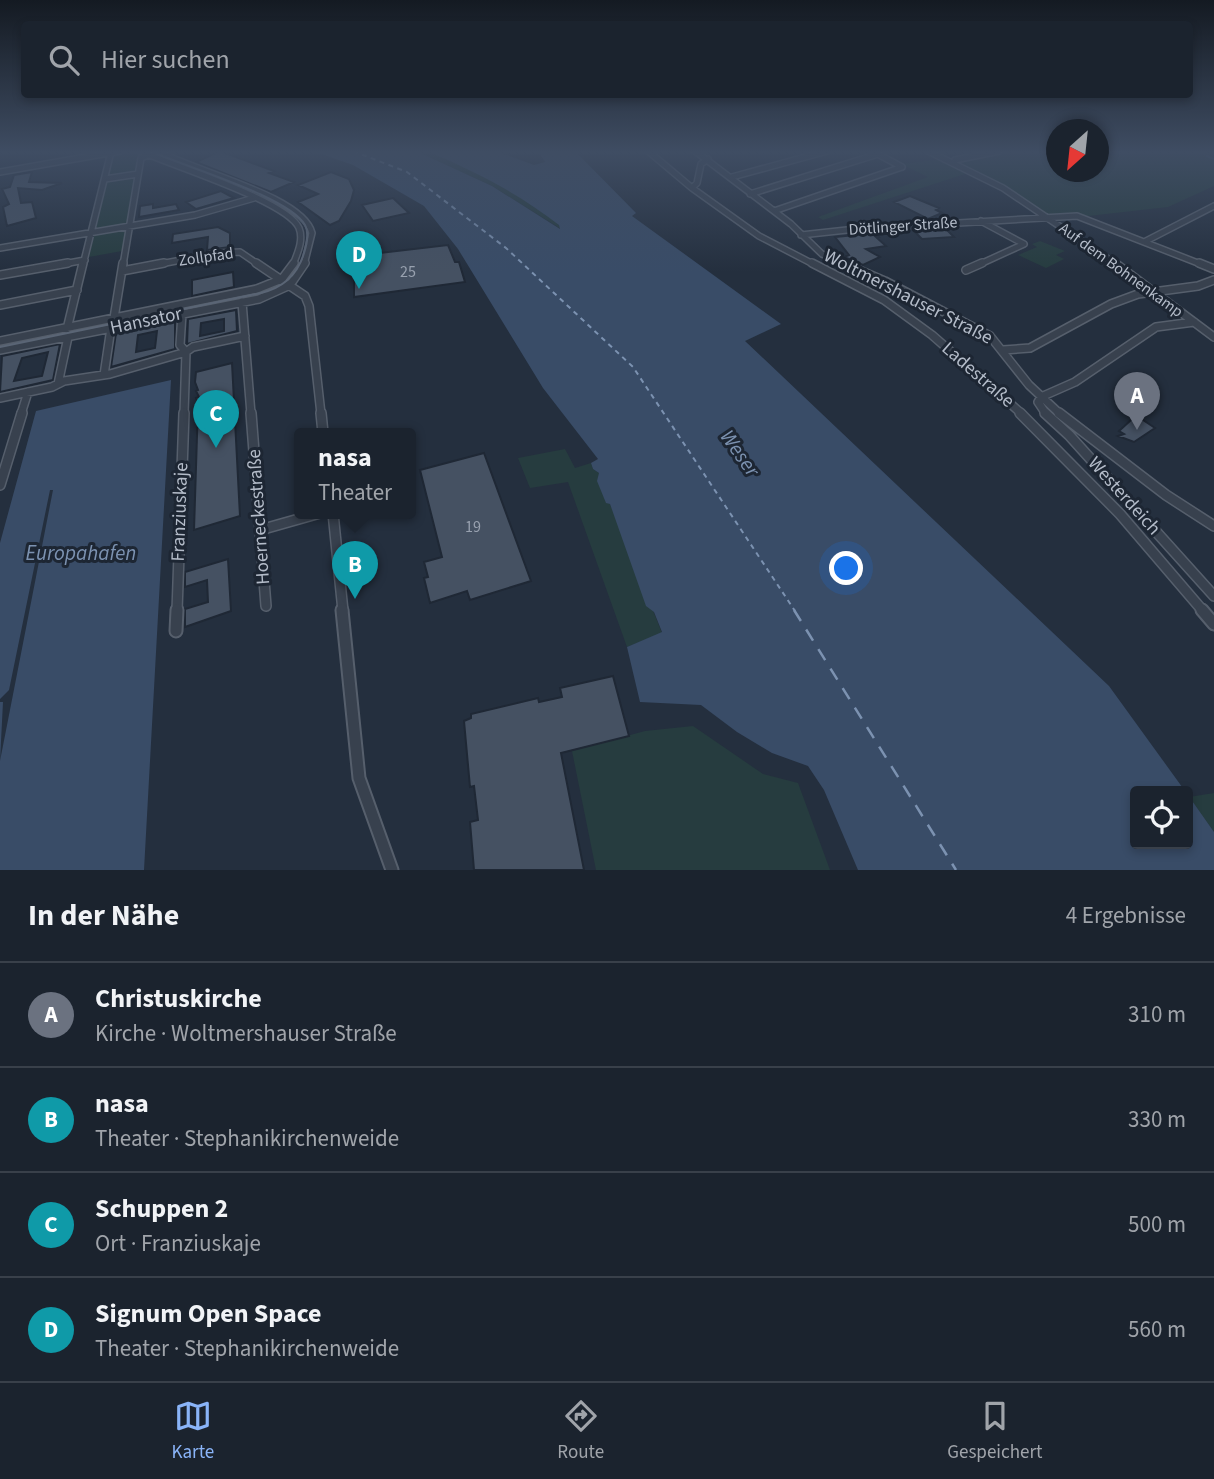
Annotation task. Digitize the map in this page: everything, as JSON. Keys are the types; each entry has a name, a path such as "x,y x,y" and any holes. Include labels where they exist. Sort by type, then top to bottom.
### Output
{"street":[{"path":"39,342 58,336 68,327 102,192"},
{"path":"114,318 135,192"},
{"path":"239,192 286,212 300,229 300,244 293,267 281,281"},
{"path":"254,192 303,214 311,226 312,243 302,272 290,287"},
{"name":"Ladestraße","path":"697,192 771,243 848,280 903,311 1036,427 1120,514 1214,624"},
{"name":"Woltmershauser Straße","path":"747,192 829,258 885,281 981,331 1003,350 1018,372 1041,397 1073,426 1166,495 1214,526"},
{"path":"750,194 757,192"},
{"path":"774,211 830,192"},
{"name":"Auf dem Bohnenkamp","path":"1010,192 1214,337"},
{"path":"0,248 195,215 255,198"},
{"path":"1146,241 1214,206"},
{"name":"Dötlinger Straße","path":"802,235 856,229 1083,217 1214,269"},
{"path":"966,270 1024,244 981,221"},
{"name":"Zollpfad","path":"122,271 234,251 244,253 308,301 322,428"},
{"path":"0,275 85,260"},
{"path":"1003,350 1030,348 1111,304 1138,294 1198,286 1214,280"},
{"name":"Hansator","path":"0,341 257,289 281,281"},
{"name":"Hansator","path":"0,351 242,302 273,295 290,287"},
{"path":"0,305 77,290"},
{"name":"Hoerneckestraße","path":"242,302 265,606"},
{"name":"Franziuskaje","path":"176,631 186,352 180,345 182,313"},
{"path":"1041,397 1075,382 1156,327 1194,322"},
{"path":"104,375 111,328"},
{"path":"0,398 104,375 186,352 193,347 245,336"},
{"path":"58,384 68,337"},
{"path":"0,485 4,457 28,392"},
{"name":"Westerdeich","path":"1041,397 1038,402 1047,416 1069,435 1214,596"},
{"path":"1120,514 1138,513"},
{"path":"260,530 299,519"},
{"path":"334,519 359,778 392,870"}],"green space":[{"path":"105,192 134,192 122,251 89,257"},
{"path":"501,192 513,192 539,207 553,218 561,229"},
{"path":"888,192 911,192 823,220 818,217"},
{"path":"1013,192 1202,192 1168,207 1088,216 1049,215"},
{"path":"1040,241 1065,251 1056,255 1064,259 1046,268 1018,255 1037,247 1032,244"},
{"path":"565,449 575,468 591,463 593,469 599,473 606,502 610,504 662,633 627,647 568,482 530,488 518,458"},
{"path":"693,726 763,774 798,783 830,870 596,870 572,751 645,731"},
{"path":"1214,793 1214,832 1193,803 1193,796"}],"water":[{"name":"Weser","path":"399,192 501,192 560,229 559,225 543,213 509,192 615,192 636,213 632,216 781,324 745,341 1109,686 1181,786 1130,786 1130,849 1193,849 1193,802 1214,832 1214,870 858,870 824,790 808,766 772,753 737,732 701,705 640,702 627,647 662,632 654,612 646,606 610,504 606,503 597,481 599,473 593,469 591,463 598,459 543,388 458,249 424,206"},
{"name":"Europahafen","path":"171,380 144,870 0,870 0,543 36,411"}],"pier":[{"path":"50,490 53,490 0,761 3,702 0,702 0,699 9,690"}],"building":[{"path":"3,192 19,192 21,203 32,202 36,218 7,226 3,207 9,204"},
{"path":"219,192 234,198 196,209 186,202"},
{"path":"313,192 354,192 339,221 330,225 298,202 318,194"},
{"path":"910,196 939,208 936,210 942,213 928,219 894,202"},
{"path":"393,198 409,213 373,221 362,205"},
{"path":"153,204 153,208 176,204 179,210 139,217 140,206"},
{"path":"218,227 230,233 230,247 207,250 208,237 172,243 173,234"},
{"path":"946,229 954,237 922,239 914,231"},
{"path":"876,233 879,237 876,237 886,246 866,249 880,257 863,265 844,257 849,255 835,237"},
{"path":"448,245 455,262 459,262 465,282 354,297 354,256"},
{"path":"233,272 234,287 192,296 192,280"},
{"path":"236,310 237,331 187,344 188,319","holes":["224,319 224,331 200,336 201,323"]},
{"path":"175,322 175,349 111,367 116,333","holes":["157,331 155,348 136,352 138,335"]},
{"path":"60,344 53,380 0,392 2,356","holes":["48,352 42,376 14,381 22,358"]},
{"path":"232,363 240,516 194,530 196,398 199,397 196,391 196,372"},
{"path":"1131,420 1143,420 1155,428 1134,442 1118,436 1124,434 1119,431"},
{"path":"484,453 531,581 470,600 467,591 430,603 424,578 428,577 424,562 442,557 420,470"},
{"path":"228,559 231,611 185,627 185,609 208,602 207,580 185,587 185,572"},
{"path":"613,676 629,736 561,753 584,870 474,870 470,822 478,820 474,786 470,787 464,721 471,718 471,714 538,698 539,702 562,697 560,688"}],"ferry route":[{"path":"433,192 506,248 633,367 795,611"},
{"path":"794,610 956,870"}],"tram line":[{"path":"0,347 261,293 282,285 292,276 303,256 307,236 305,225 295,214 255,192"}],"place":[{"name":"Signum Open Space","path":"359,289"},
{"name":"Christuskirche","path":"1137,430"},
{"name":"Schuppen 2","path":"216,448"},
{"name":"nasa","path":"355,599"}]}
